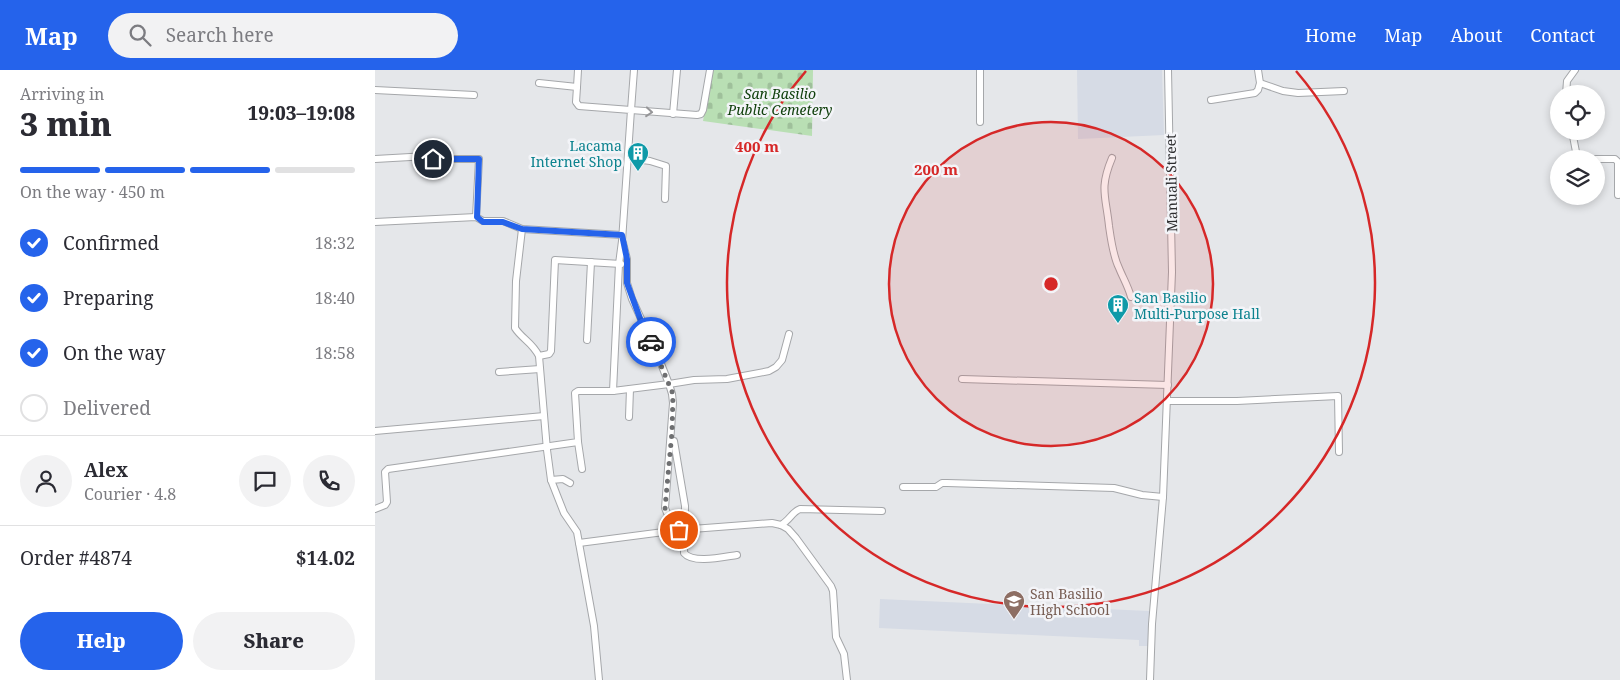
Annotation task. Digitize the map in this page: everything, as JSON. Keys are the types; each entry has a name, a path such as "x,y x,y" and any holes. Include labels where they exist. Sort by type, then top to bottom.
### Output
{"street":[{"path":"578,70 576,102 579,106 697,115 703,112 710,70"},
{"path":"613,391 619,264 635,70"},
{"path":"673,114 677,70"},
{"path":"979,70 980,122"},
{"name":"Manuali Street","path":"1150,680 1152,624 1163,497 1171,297 1168,70"},
{"path":"1211,100 1255,93 1260,83 1258,70"},
{"path":"1567,85 1567,80 1575,70"},
{"path":"539,83 577,87"},
{"path":"1260,83 1283,91 1298,93 1344,91"},
{"path":"375,90 475,95"},
{"path":"375,159 428,156 433,159 479,159 477,217"},
{"path":"628,158 650,161 665,166 665,199"},
{"path":"1111,158 1105,175 1104,198 1110,240 1118,268 1124,277 1131,297"},
{"path":"1605,159 1615,159 1618,162 1618,195"},
{"path":"375,222 477,217 483,222 503,222 522,229 622,238"},
{"path":"522,229 516,280 515,328 518,333 535,346 539,356 546,448 551,480 564,512 577,532 597,643 599,680"},
{"path":"622,238 625,250 627,283 632,299 673,394 672,432 665,508 681,530"},
{"path":"539,356 549,354 551,351 555,261 557,259 626,265"},
{"path":"587,340 591,262"},
{"path":"582,469 578,442 575,393 578,391 613,391 694,380 727,379 769,371 782,360 789,334"},
{"path":"499,372 540,369"},
{"path":"962,379 1168,385"},
{"path":"629,417 630,389"},
{"path":"1167,401 1237,401 1338,396 1339,452"},
{"path":"375,431 544,416"},
{"path":"672,432 685,506 681,530 683,551 691,559 737,555"},
{"path":"375,508 385,506 387,502 385,472 388,469 578,442"},
{"path":"551,480 563,479 570,483"},
{"path":"903,487 936,487 942,483 947,483 1114,488 1142,495 1163,497"},
{"path":"781,525 787,522 795,511 800,509 882,511"},
{"path":"579,543 681,530 772,523 781,525 788,529 796,538 833,591 836,637 844,654 847,680"}],"shaded area":[{"path":"1077,70 1162,70 1164,135 1078,139"},
{"name":"San Basilio High School","path":"880,599 1149,611 1148,646 1139,646 1139,640 879,628"}],"green space":[{"name":"San Basilio Public Cemetery","path":"711,70 813,70 812,136 703,121"}],"way so far":[{"path":"651,342 673,394 672,432 665,510 674,520 679,530"}],"place":[{"name":"Lacama Internet Shop","path":"638,172"},
{"name":"San Basilio Multi-Purpose Hall","path":"1118,324"},
{"name":"San Basilio High School","path":"1014,620"}],"route":[{"path":"433,159 479,159 477,217 483,222 509,223 522,229 622,235 627,259 627,283 651,342"}]}
